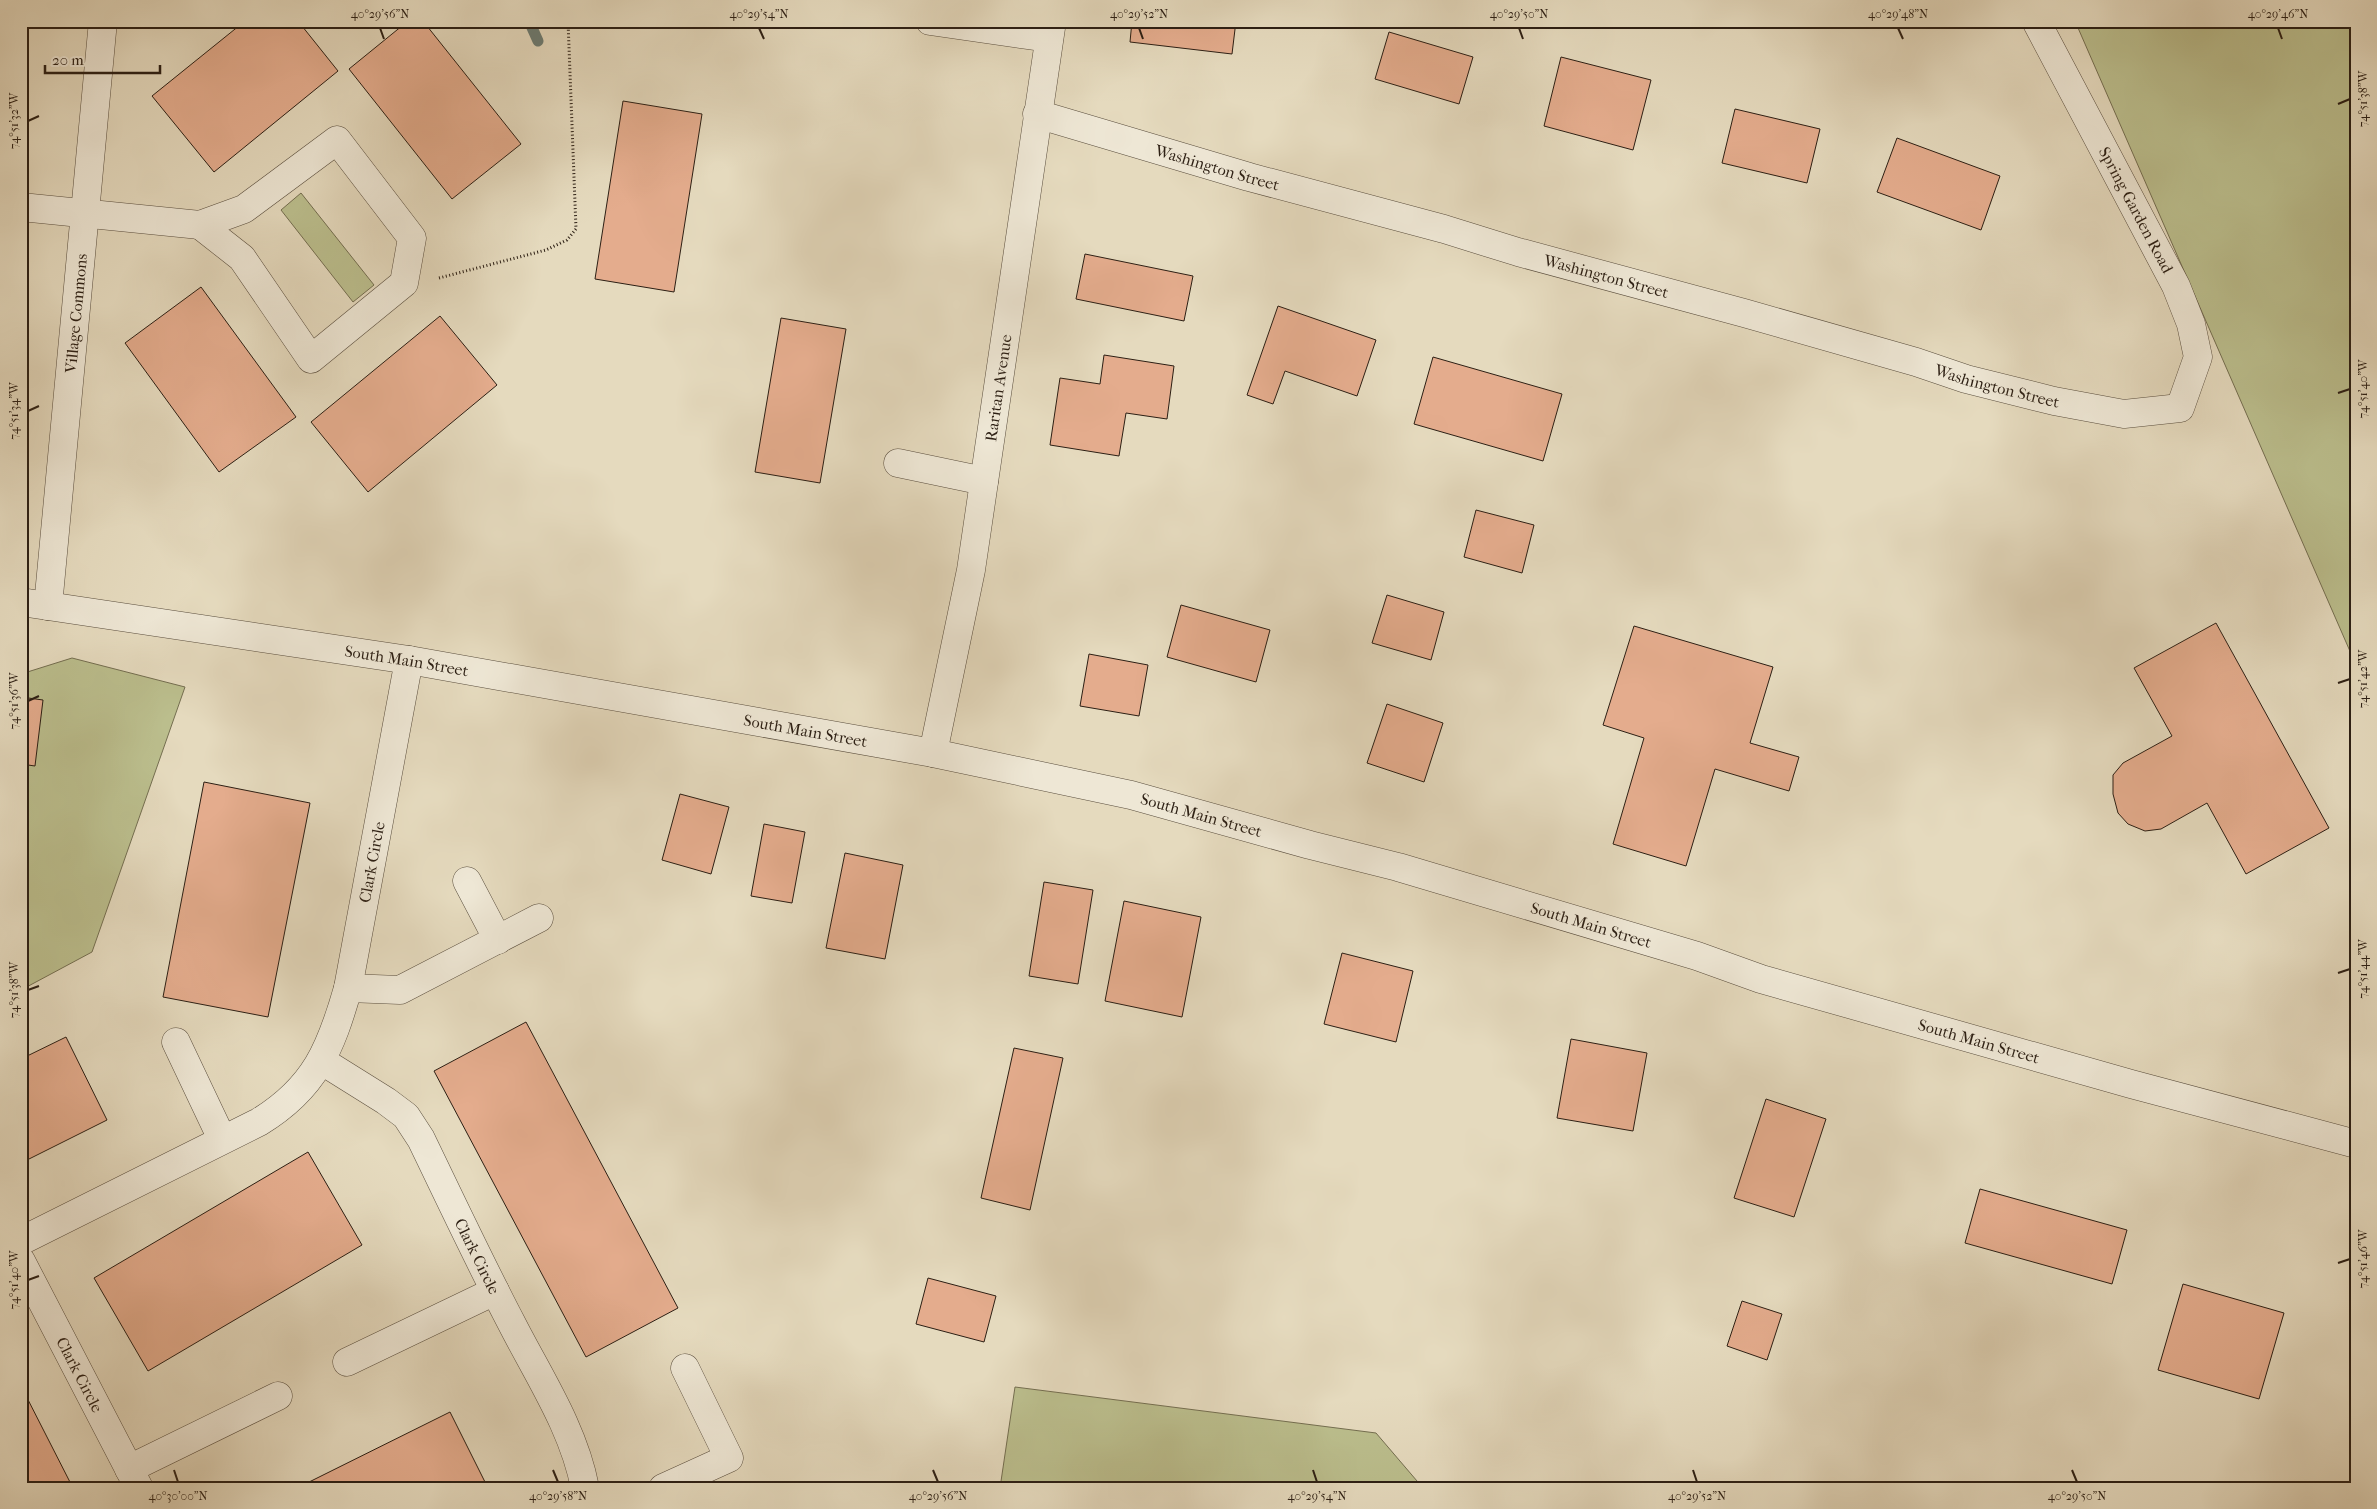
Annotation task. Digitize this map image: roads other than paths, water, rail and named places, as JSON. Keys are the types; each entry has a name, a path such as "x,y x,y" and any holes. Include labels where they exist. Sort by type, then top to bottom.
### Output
{"street":[{"name":"Village Commons","path":"48,606 103,21"},
{"path":"930,21 1050,30"},
{"name":"Spring Garden Road","path":"2036,21 2176,286 2191,324 2198,358 2180,408"},
{"name":"Raritan Avenue","path":"933,753 971,570 1050,30"},
{"name":"Washington Street","path":"1037,114 1249,176 1444,229 1518,252 1916,362 1966,379 2124,414 2180,408"},
{"path":"21,207 200,225 244,209 337,140 412,238 404,283 311,359 242,258 200,225"},
{"path":"898,462 984,481"},
{"name":"South Main Street","path":"21,602 409,660 933,753 1130,795 1310,845 1398,867 1697,956 1761,979 2131,1084 2356,1144"},
{"name":"Clark Circle","path":"21,1241 278,1110 295,1096 322,1061 338,1023 348,988 409,660"},
{"path":"467,881 498,940"},
{"path":"348,988 400,990 539,918"},
{"path":"176,1042 222,1139"},
{"name":"Clark Circle","path":"322,1061 386,1101 406,1116 421,1139 495,1291 567,1430 579,1460 585,1488"},
{"name":"Clark Circle","path":"21,1261 134,1478"},
{"path":"347,1362 495,1291"},
{"path":"663,1488 729,1458 685,1368"},
{"path":"134,1478 278,1396"}],"waterway":[{"path":"529,21 538,41"}]}
